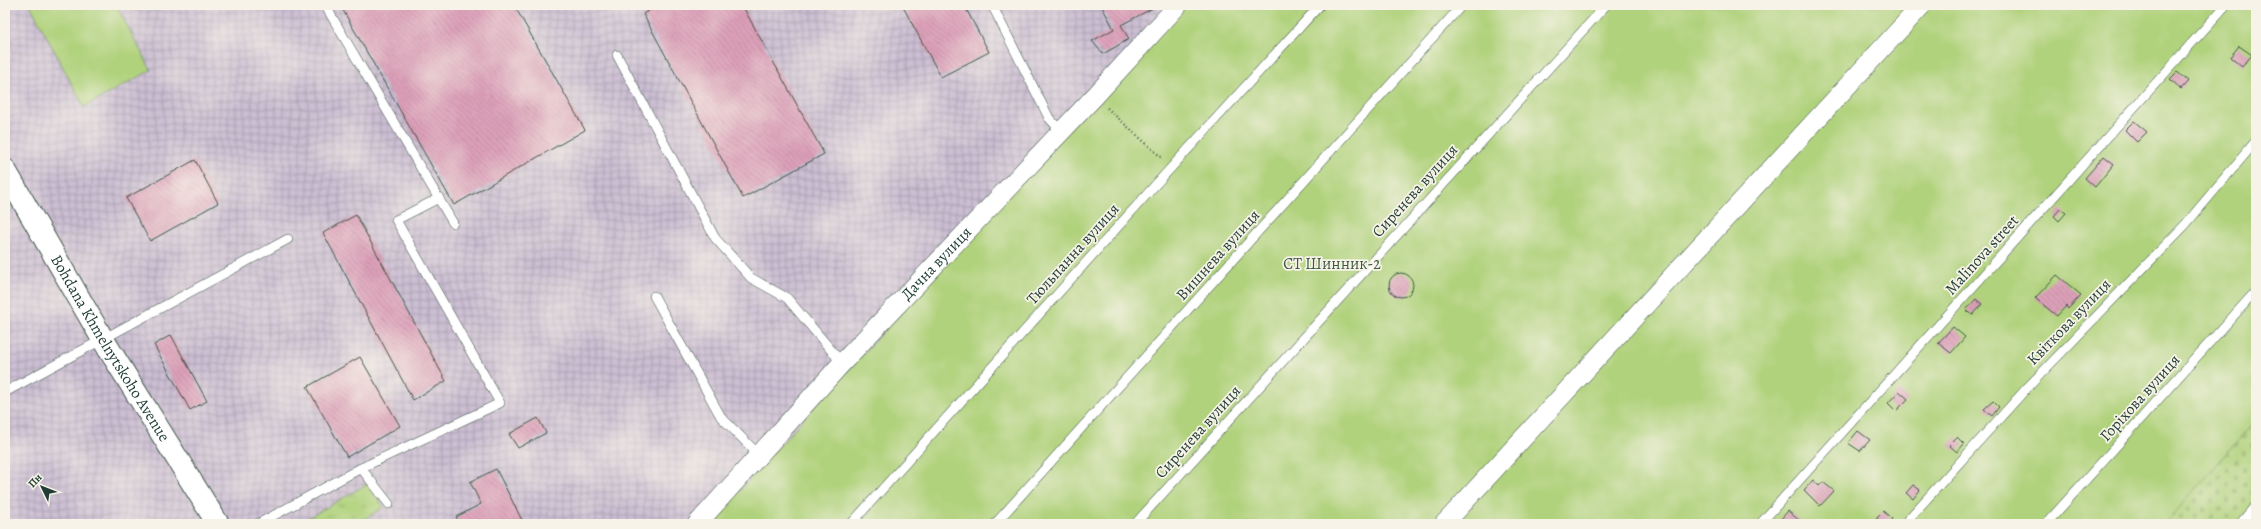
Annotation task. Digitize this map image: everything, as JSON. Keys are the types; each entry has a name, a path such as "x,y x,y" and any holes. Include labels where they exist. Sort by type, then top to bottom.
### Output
{"main road":[{"name":"Bohdana Khmelnytskoho Avenue","path":"5,170 102,338 218,524"}],"street":[{"name":"Дачна вулиця","path":"697,524 842,363 1062,132 1178,5"},
{"path":"1444,524 1922,5"}],"lane":[{"path":"325,5 453,223"},
{"path":"992,5 1050,118 1062,132"},
{"name":"Тюльпанна вулиця","path":"850,524 1320,5"},
{"name":"Вишнева вулиця","path":"995,524 1462,5"},
{"name":"Сиренева вулиця","path":"1135,524 1606,5"},
{"name":"Malinova street","path":"1760,524 2226,5"},
{"path":"617,55 715,238 751,278 787,298 842,363"},
{"name":"Квіткова вулиця","path":"1904,524 2026,389 2185,225 2256,142"},
{"path":"258,524 361,468 500,403 396,220 439,198"},
{"path":"5,392 102,338 288,239"},
{"name":"Горіхова вулиця","path":"2046,524 2256,291"},
{"path":"654,296 721,417 759,455"},
{"path":"361,468 389,504"},
{"path":"2240,524 2256,505"}],"path":[{"path":"1095,96 1172,167"}],"shaded area":[{"path":"5,5 1178,5 709,524 5,524"}],"green space":[{"path":"30,5 116,5 151,70 84,107"},
{"name":"СТ Шинник-2","path":"1183,5 2256,5 2256,420 2164,524 710,524 795,428"},
{"path":"2256,417 2256,524 2161,524"},
{"path":"367,484 384,507 356,524 298,524"}],"building":[{"path":"340,5 514,5 585,130 454,205"},
{"path":"659,5 742,5 824,154 743,198 643,14"},
{"path":"902,5 964,5 989,52 941,77"},
{"path":"1101,5 1151,5 1153,8 1121,25 1129,39 1103,54 1092,41 1114,29"},
{"path":"2239,46 2252,55 2242,67 2230,57"},
{"path":"2177,72 2188,81 2181,89 2170,79"},
{"path":"2134,121 2147,132 2137,142 2125,130"},
{"path":"2104,156 2114,164 2095,187 2085,178"},
{"path":"195,160 218,203 150,241 126,198"},
{"path":"2060,209 2066,213 2059,221 2054,216"},
{"path":"356,215 446,381 413,400 323,233"},
{"path":"1401,273 1409,277 1413,285 1409,293 1401,297 1393,293 1389,285 1393,277"},
{"path":"2057,275 2081,295 2068,309 2066,306 2057,316 2035,298"},
{"path":"1976,299 1982,304 1973,315 1966,310"},
{"path":"1953,327 1965,337 1951,353 1938,343"},
{"path":"171,335 207,401 190,410 154,345"},
{"path":"360,357 400,426 347,457 307,387"},
{"path":"1899,391 1908,399 1896,411 1888,403"},
{"path":"1993,401 1999,407 1992,416 1984,409"},
{"path":"538,418 546,433 518,448 509,434"},
{"path":"1858,431 1870,440 1860,451 1848,443"},
{"path":"1957,437 1964,444 1957,452 1949,445"},
{"path":"496,469 524,524 460,524 456,517 481,504 470,482"},
{"path":"1813,480 1819,486 1823,482 1834,491 1820,506 1804,490"},
{"path":"1913,485 1920,490 1913,499 1906,493"},
{"path":"1788,511 1800,521 1797,524 1785,524 1780,520"},
{"path":"1883,511 1892,519 1887,524 1884,524 1876,518"}]}
